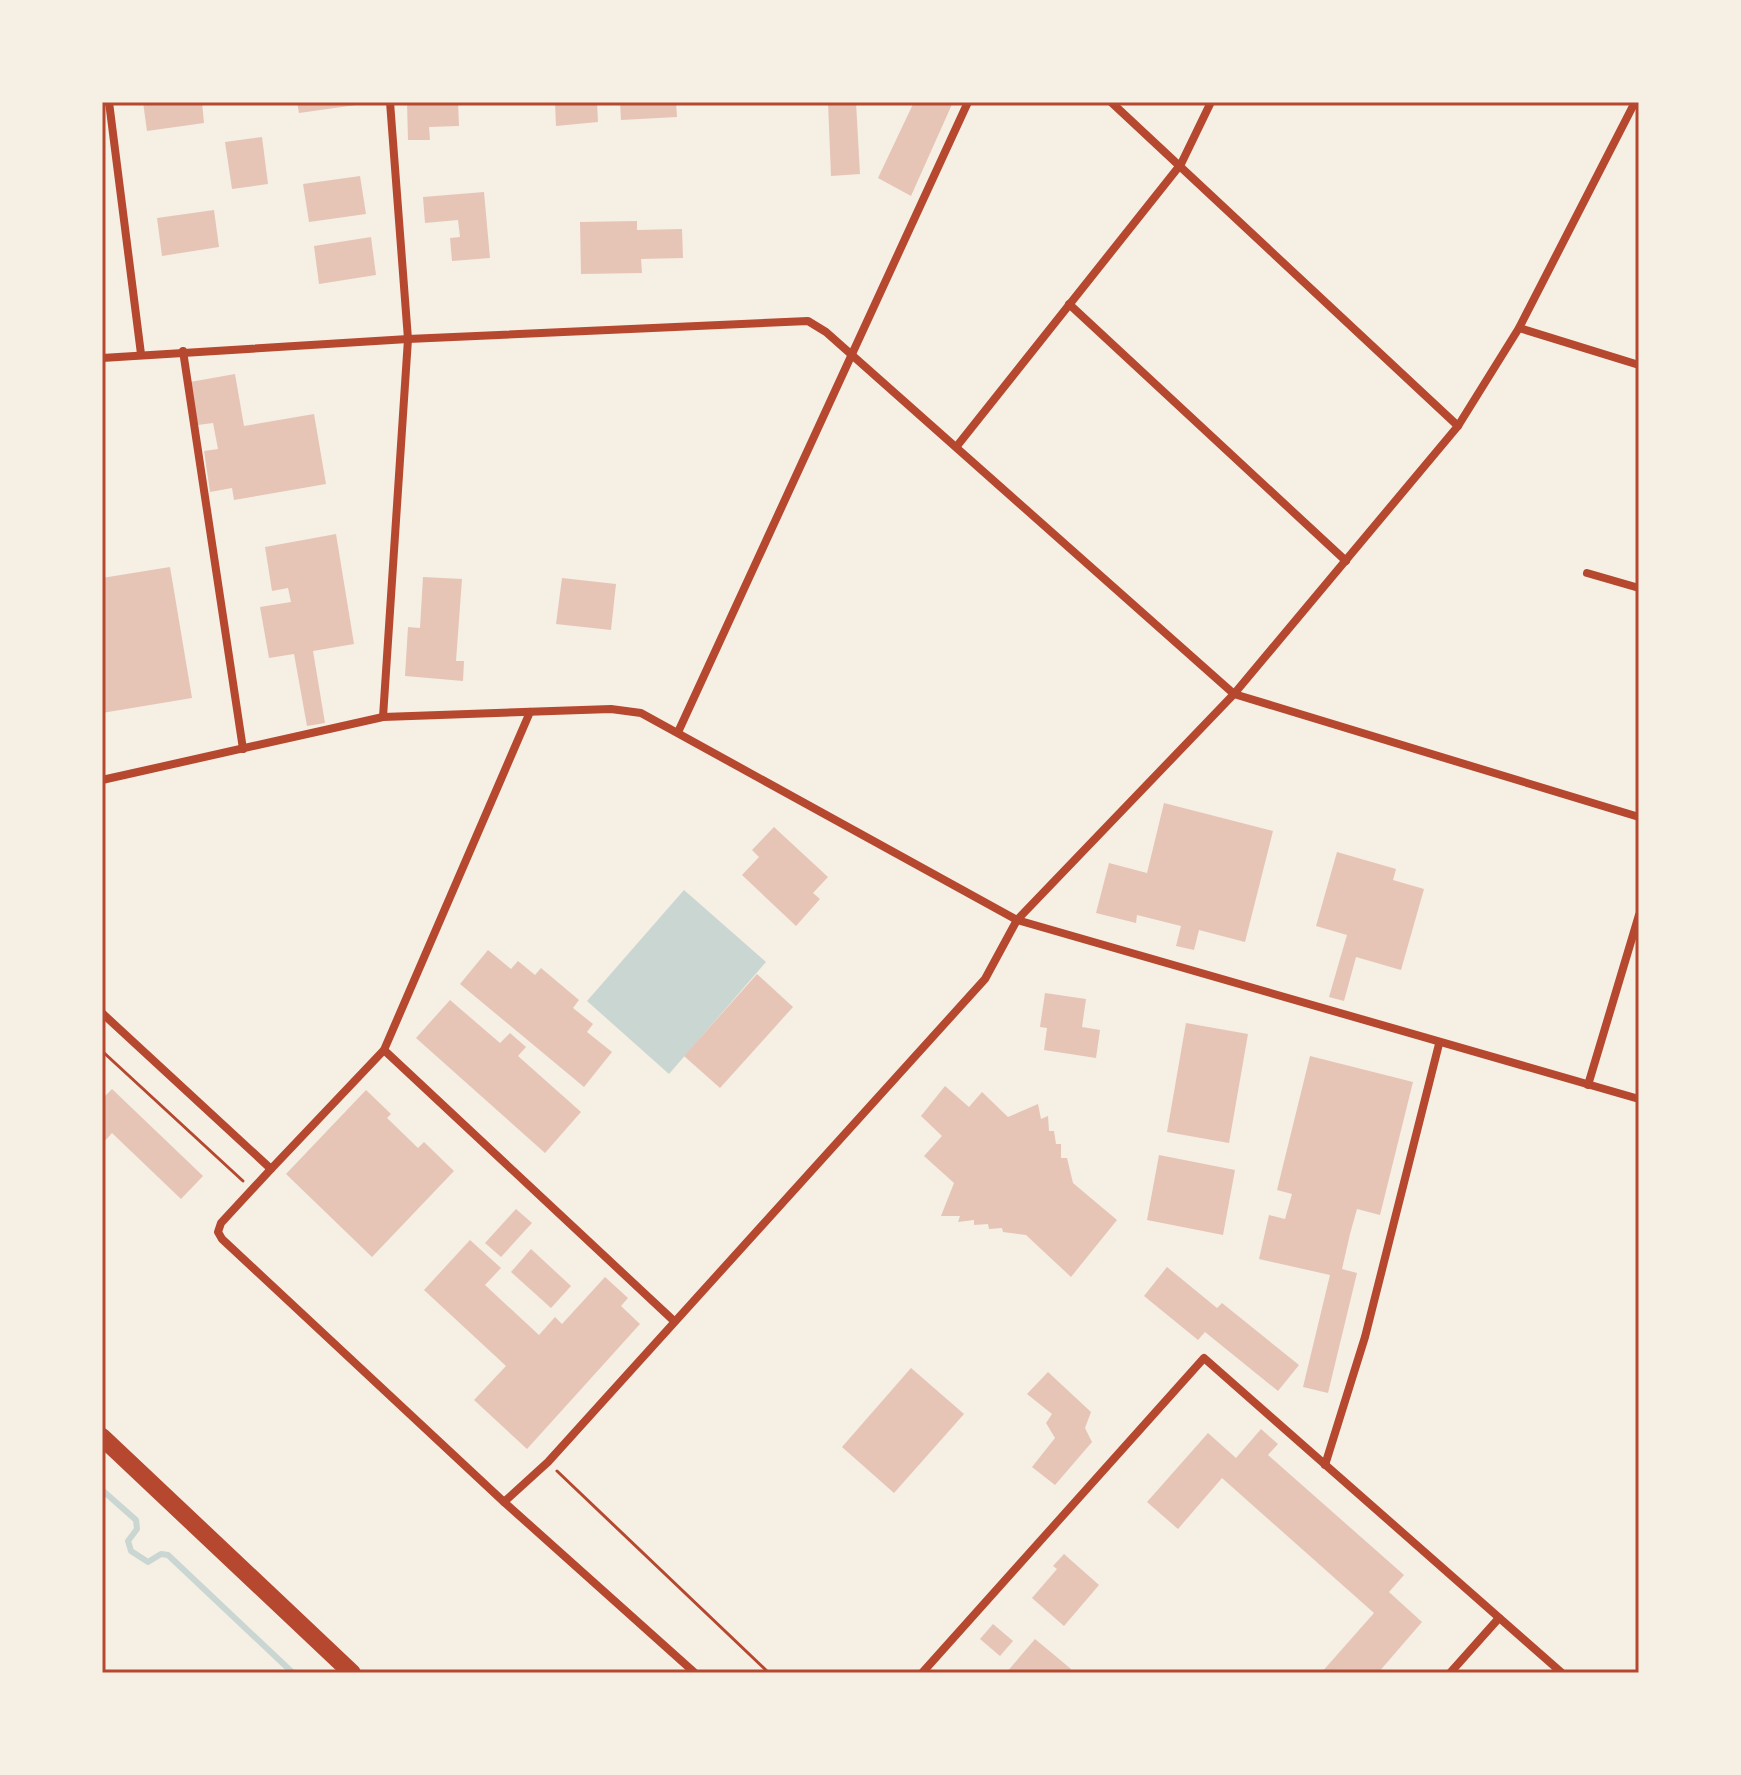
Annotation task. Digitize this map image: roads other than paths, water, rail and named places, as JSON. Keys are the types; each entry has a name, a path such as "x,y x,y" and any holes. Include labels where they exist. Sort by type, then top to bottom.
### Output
{"highway":[{"path":"102,1437 352,1673"}],"street":[{"path":"109,102 141,354"},
{"path":"383,717 408,339 390,102"},
{"path":"679,730 968,102"},
{"path":"1111,102 1181,164 1458,426"},
{"path":"957,446 1181,164 1211,102"},
{"path":"504,1502 548,1462 985,979 1017,920 1234,694 1458,426 1519,328 1635,102"},
{"path":"1069,304 1346,561"},
{"path":"102,358 183,351 798,319 816,325 851,353 1234,694 1639,817"},
{"path":"1519,328 1639,365"},
{"path":"183,351 243,749"},
{"path":"1587,573 1639,588"},
{"path":"102,780 383,717 629,710 679,730 1017,920 1439,1044 1639,1099"},
{"path":"530,712 384,1050 221,1223 219,1236 504,1502 695,1673"},
{"path":"1588,1085 1639,915"},
{"path":"102,1013 271,1169"},
{"path":"1325,1465 1365,1337 1439,1044"},
{"path":"384,1050 674,1321"},
{"path":"922,1673 1204,1358 1562,1673"},
{"path":"1450,1673 1499,1618"}],"waterway":[{"path":"102,1490 136,1520 137,1529 128,1541 131,1551 148,1562 161,1554 168,1555 293,1673"}]}
